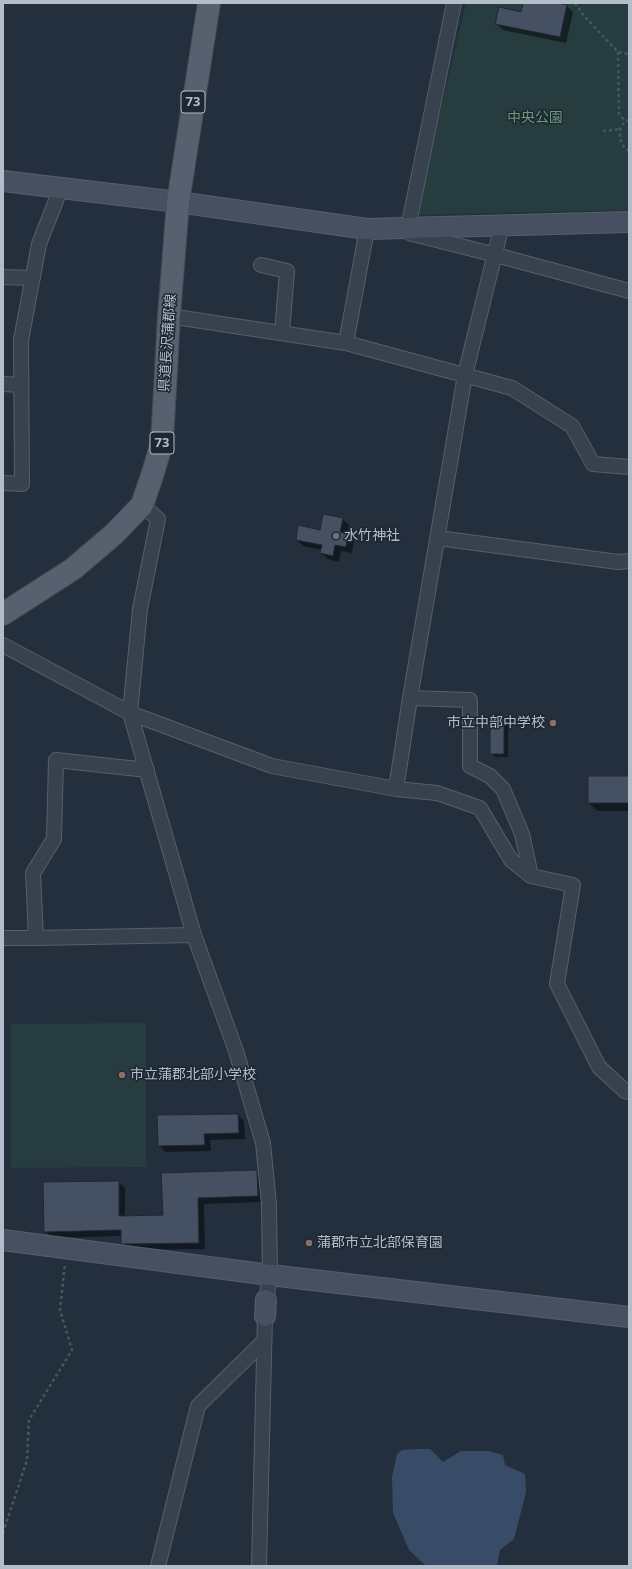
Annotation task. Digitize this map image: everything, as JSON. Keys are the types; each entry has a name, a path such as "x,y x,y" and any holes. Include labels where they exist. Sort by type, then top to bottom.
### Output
{"main road":[{"name":"県道長沢蒲郡線","path":"3,614 73,569 114,534 142,505 153,473 162,442 169,316 178,202 209,3"}],"street":[{"path":"400,228 454,3"},
{"path":"3,181 178,202 366,230 629,222"},
{"path":"3,483 22,484 21,340 39,244 61,188"},
{"path":"396,789 465,375 502,225"},
{"path":"400,228 629,291"},
{"path":"346,343 366,230"},
{"path":"261,265 287,271 282,333"},
{"path":"3,276 33,278"},
{"path":"169,316 346,343 512,388 572,426 593,464 629,467"},
{"path":"3,384 21,385"},
{"path":"142,505 158,519 140,609 130,713 194,935 236,1051 263,1143 269,1205 270,1274 264,1341 259,1566"},
{"path":"438,538 618,562 629,561"},
{"path":"3,645 130,713 272,766 396,789 437,793 480,808 511,860 532,876 573,885 557,984 599,1067 625,1091 629,1092"},
{"path":"410,698 470,700 470,766 490,776 503,789 522,834 532,876"},
{"path":"36,938 33,872 54,839 56,760 147,770"},
{"path":"3,938 194,935"},
{"path":"18,1242 629,1317"},
{"path":"158,1566 198,1406 264,1341"}],"path":[{"path":"575,3 584,16 618,52 629,54"},
{"path":"618,52 618,114 625,121"},
{"path":"629,120 625,121 620,129 620,139 624,147 629,151"},
{"path":"603,131 620,129"},
{"path":"3,1533 27,1460 29,1420 72,1350 60,1310 67,1249"}],"green space":[{"name":"中央公園","path":"466,3 629,3 629,210 416,215"},
{"path":"146,1023 146,1167 11,1168 11,1024"}],"water":[{"path":"430,1449 443,1462 461,1451 488,1451 503,1455 505,1465 525,1474 526,1492 514,1539 500,1550 497,1566 426,1566 409,1550 393,1513 392,1477 397,1454 402,1450"}],"building":[{"path":"523,3 558,3 567,5 560,37 495,24 499,7 521,12"},
{"name":"水竹神社","path":"323,514 343,518 340,532 348,534 346,547 335,545 333,556 320,553 322,545 296,540 298,525 320,530"},
{"path":"490,717 504,717 504,754 490,754"},
{"path":"588,776 629,776 629,803 588,803"},
{"path":"238,1114 239,1133 204,1134 205,1145 158,1146 157,1115"},
{"path":"257,1170 258,1196 198,1198 199,1243 121,1244 121,1230 44,1232 43,1182 119,1181 119,1216 163,1215 161,1173"}],"place":[{"name":"水竹神社","path":"336,536"},
{"name":"市立中部中学校","path":"553,723"},
{"name":"市立蒲郡北部小学校","path":"122,1075"},
{"name":"蒲郡市立北部保育園","path":"309,1243"}]}
